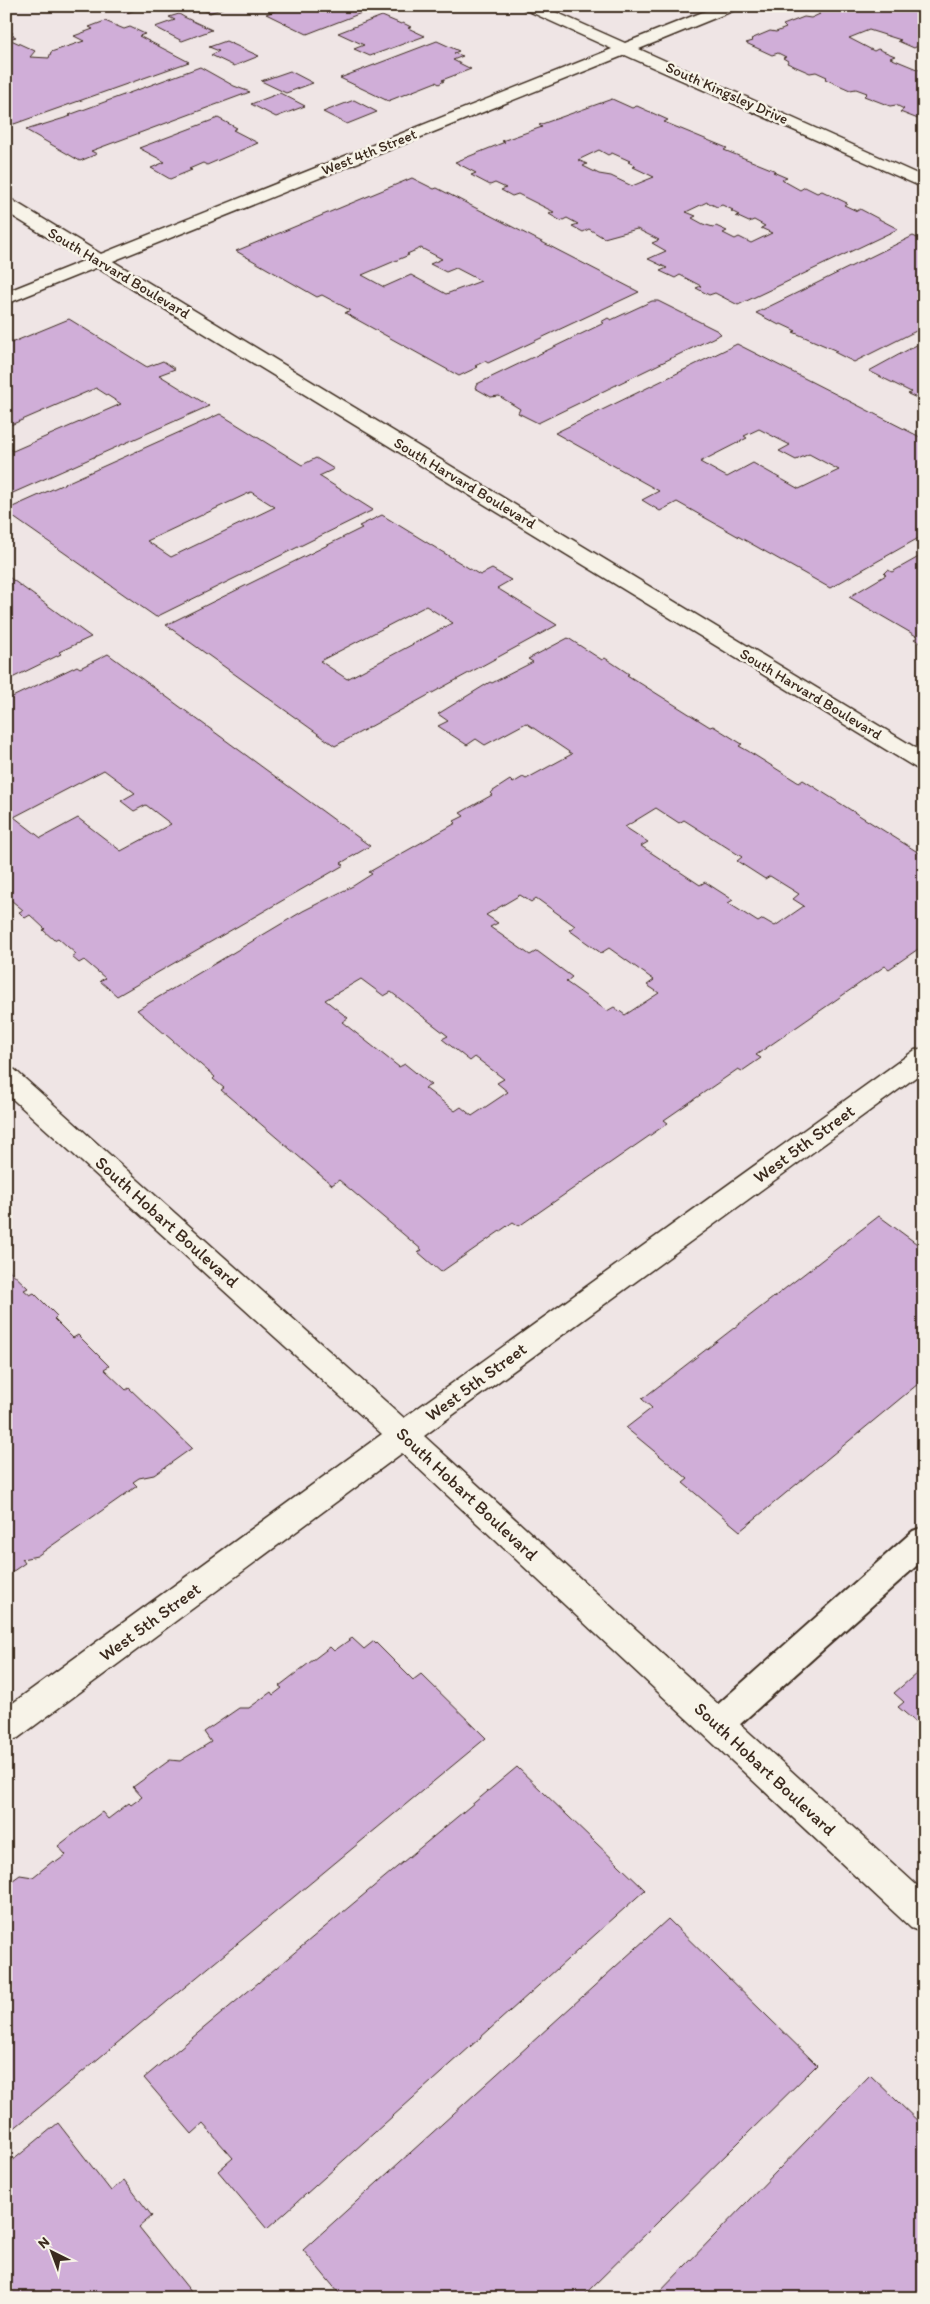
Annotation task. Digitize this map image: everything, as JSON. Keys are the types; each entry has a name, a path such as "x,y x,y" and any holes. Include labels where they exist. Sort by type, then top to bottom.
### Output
{"street":[{"name":"South Kingsley Drive","path":"529,6 924,183"},
{"name":"West 4th Street","path":"6,299 732,6"},
{"name":"South Harvard Boulevard","path":"6,204 924,763"},
{"name":"West 5th Street","path":"6,1727 324,1495 403,1435 924,1057"},
{"name":"South Hobart Boulevard","path":"6,1077 403,1435 924,1916"}],"lane":[{"path":"717,1725 924,1540"}],"building":[{"path":"115,6 146,6 127,13"},
{"path":"228,6 210,13 195,7"},
{"path":"289,6 365,6 362,7 369,10 307,34 266,14"},
{"path":"830,6 924,7 924,48 918,46 914,48 898,41 901,40 869,30 849,38 874,51 878,49 895,56 890,58 924,72 924,117 918,119 900,112 904,109 864,96 867,93 856,89 850,90 825,79 827,77 816,72 810,73 787,63 788,61 783,58 786,57 778,53 772,55 746,43 770,31 776,32 786,28 783,25 804,17 811,18 820,14 817,12"},
{"path":"179,14 212,30 182,41 155,27 175,20 169,17"},
{"path":"382,16 401,24 403,23 411,27 408,28 425,36 370,56 354,49 364,45 338,33"},
{"path":"105,21 124,29 130,27 145,34 139,36 189,62 14,124 6,120 6,31 13,33 10,34 16,37 9,39 35,51 30,57 49,58 51,52 84,41 74,36 93,29 89,27"},
{"path":"226,41 259,56 234,66 211,55 219,51 209,47"},
{"path":"437,41 459,51 454,53 463,56 453,60 471,69 442,80 444,81 439,84 436,82 388,101 340,78"},
{"path":"200,67 234,86 250,92 91,151 97,154 80,161 26,130 71,116 69,115"},
{"path":"290,71 313,83 286,93 261,81"},
{"path":"280,93 305,106 276,117 251,104"},
{"path":"612,99 632,108 637,106 668,120 664,122 727,148 724,150 776,171 773,172 787,178 782,180 800,190 805,187 817,193 822,191 847,203 844,205 857,211 860,209 898,229 738,305 715,293 709,295 696,288 701,286 680,275 675,278 660,271 667,268 648,259 666,251 652,243 659,240 637,229 604,238 589,229 583,232 572,226 578,224 567,218 561,221 549,214 554,212 518,194 512,196 501,190 506,188 495,183 490,185 471,175 476,173 455,162 505,142 502,141 542,127 539,125","holes":["599,150 608,155 612,153 630,161 628,162 636,166 633,167 654,177 632,186 611,176 599,174 583,166 587,164 578,160","707,202 717,207 722,205 733,210 731,211 739,215 736,216 749,222 754,220 765,226 761,228 772,233 751,243 739,237 735,239 723,233 727,231 716,226 703,224 692,218 696,216 686,212"]},
{"path":"354,100 377,112 347,124 323,112"},
{"path":"218,118 237,128 233,130 258,143 207,165 203,163 170,179 151,168 165,162 139,148"},
{"path":"412,178 434,189 437,188 639,292 488,363 485,361 475,366 478,367 459,376 345,313 350,310 322,295 317,297 236,251","holes":["421,248 442,259 430,264 446,272 456,268 481,281 446,294 411,275 384,287 362,275"]},
{"path":"913,236 924,241 924,327 854,362 834,352 837,351 756,313"},
{"path":"652,301 658,301 721,334 538,423 518,413 520,409 499,396 491,397 475,388 477,384 604,323 601,322 608,318 611,320"},
{"path":"69,319 147,367 163,361 175,369 159,375 209,406 6,496 6,446 13,451 121,404 96,388 6,427 6,345"},
{"path":"924,341 924,399 921,400 908,394 911,392 869,371"},
{"path":"737,344 924,439 924,535 830,588 677,502 660,511 642,500 659,491 555,433","holes":["759,429 790,445 779,451 796,460 809,454 839,470 799,489 753,463 727,477 700,462 747,438 744,436"]},
{"path":"220,414 302,465 316,458 334,469 319,476 373,510 156,617 6,512 6,510","holes":["251,492 275,507 171,557 147,541"]},
{"path":"382,515 480,575 492,569 511,580 497,588 557,625 335,746 166,625 362,528 359,526","holes":["426,606 453,623 347,679 320,661"]},
{"path":"924,554 924,645 914,639 918,637 849,597 886,575 884,574 888,570 892,572"},
{"path":"6,575 91,637 6,681"},
{"path":"568,638 602,660 605,658 629,674 627,675 710,727 713,726 742,744 739,746 799,783 803,780 924,856 924,945 889,969 885,966 756,1055 761,1058 742,1071 738,1069 664,1120 668,1123 519,1226 513,1222 441,1272 418,1252 422,1250 339,1180 332,1185 221,1090 224,1088 213,1079 215,1077 137,1010 303,911 353,886 372,874 369,872 456,823 454,821 464,816 460,813 492,795 490,793 510,780 513,783 523,777 526,779 572,754 526,723 485,745 476,739 467,745 438,726 448,721 438,714 490,682 492,683 533,662 528,659","holes":["656,808 679,823 684,820 742,857 737,861 765,879 770,876 799,894 793,899 804,906 775,926 763,919 758,922 728,903 733,900 705,882 700,885 641,846 648,842 625,827","520,895 531,902 536,898 575,926 569,930 601,953 609,948 654,980 647,985 659,993 625,1015 614,1007 607,1011 566,982 572,977 537,951 530,955 490,927 498,923 486,915","361,979 384,996 391,992 448,1036 442,1039 470,1061 475,1057 504,1079 497,1083 508,1092 472,1116 461,1107 455,1111 425,1088 431,1085 405,1064 399,1067 342,1022 348,1018 325,1000"]},
{"path":"108,654 370,846 341,863 344,865 117,996 100,981 105,978 84,960 79,963 72,957 76,954 58,938 54,940 30,915 25,918 19,912 23,910 6,896 6,700 77,666 80,668","holes":["104,770 135,793 121,801 134,811 146,805 171,824 121,851 78,818 41,838 14,817"]},
{"path":"879,1216 924,1249 924,1379 740,1531 683,1483 688,1479 626,1428 652,1408 642,1399"},
{"path":"6,1267 28,1288 24,1290 30,1295 34,1293 57,1316 54,1319 73,1338 78,1335 109,1366 104,1369 126,1390 129,1388 192,1448 154,1475 139,1478 133,1482 137,1486 37,1556 22,1559 25,1563 6,1576"},
{"path":"352,1638 364,1649 374,1641 413,1680 421,1674 486,1738 6,2135 6,1885 20,1875 33,1877 53,1861 55,1863 66,1855 58,1846 102,1812 108,1819 129,1803 131,1805 142,1797 133,1787 170,1760 180,1761 211,1742 204,1732 239,1708 249,1708 271,1692 273,1695 282,1688 279,1686 330,1647 334,1651"},
{"path":"924,1667 924,1729 898,1707 904,1702 894,1693"},
{"path":"517,1767 645,1890 267,2229 218,2171 233,2158 203,2124 192,2134 144,2078"},
{"path":"668,1919 817,2065 581,2298 343,2298 303,2250"},
{"path":"870,2075 924,2127 924,2298 654,2298"},
{"path":"58,2123 111,2191 124,2180 152,2216 139,2227 196,2298 6,2298 6,2166"}]}
